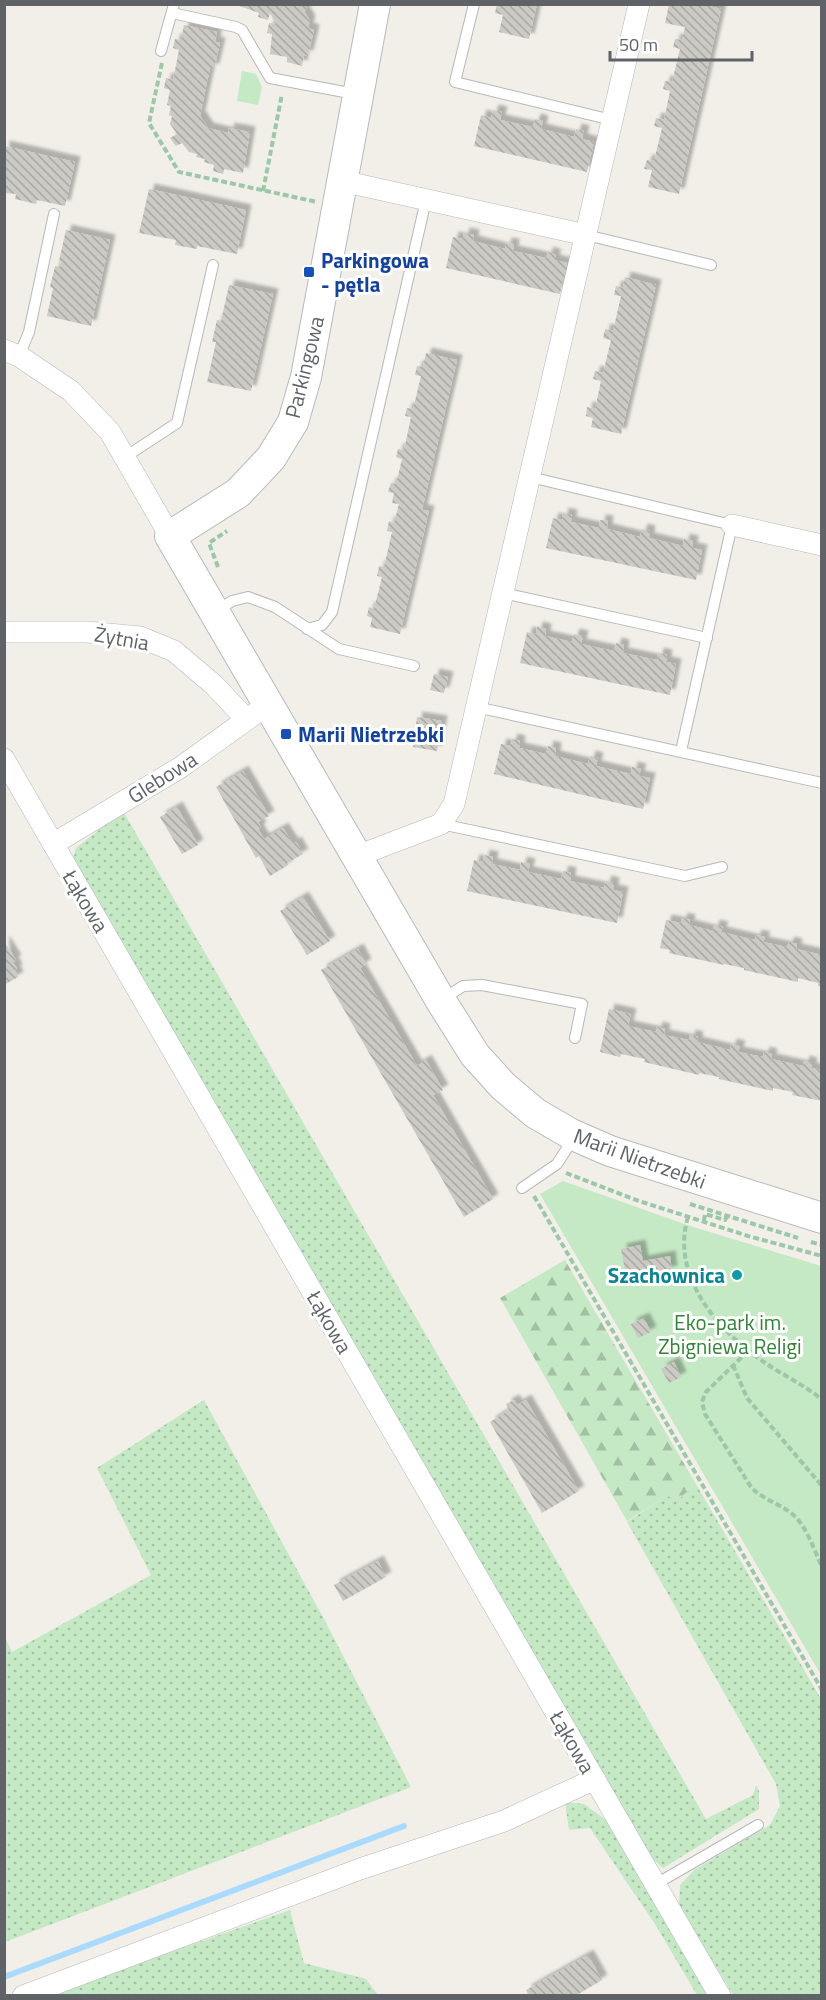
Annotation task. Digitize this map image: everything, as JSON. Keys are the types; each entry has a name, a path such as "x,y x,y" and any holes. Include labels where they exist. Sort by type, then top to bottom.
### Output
{"street":[{"name":"Parkingowa","path":"170,536 238,493 271,458 293,422 306,377 375,4"},
{"path":"357,856 441,825 454,804 639,4"},
{"path":"340,194 426,200 586,235"},
{"name":"Marii Nietrzebki","path":"12,353 71,391 110,432 170,536 224,606 257,712 357,856 475,1055 503,1086 535,1113 575,1136 610,1152 822,1218"},
{"path":"732,525 822,545"},
{"name":"Żytnia","path":"4,632 87,632 140,637 174,651 213,685 257,712"},
{"name":"Glebowa","path":"52,844 181,767 257,712"},
{"name":"Łąkowa","path":"4,759 720,1995"},
{"path":"23,1995 360,1869 504,1821 595,1779"}],"lane":[{"path":"474,4 456,82 612,120"},
{"path":"161,51 173,9 242,30 270,78 359,94"},
{"path":"307,628 322,625 332,612 426,200"},
{"path":"12,353 28,332 54,214"},
{"path":"586,235 711,265"},
{"path":"125,457 177,423 213,265"},
{"path":"530,477 732,525 681,751"},
{"path":"503,593 707,638"},
{"path":"224,606 248,597 274,607 339,649 414,666"},
{"path":"476,707 822,783"},
{"path":"441,825 685,876 722,867"},
{"path":"441,1001 463,986 482,985 582,1004 574,1038"},
{"path":"522,1188 554,1167 575,1136"},
{"path":"656,1884 758,1825"}],"path":[{"path":"161,51 164,55 148,123 179,172 263,190 340,194"},
{"path":"263,190 284,81"},
{"path":"224,606 224,584 209,543 229,530"},
{"path":"554,1167 599,1187 748,1236 822,1256"},
{"path":"533,1194 822,1690"},
{"path":"690,1204 822,1245"},
{"path":"704,1221 705,1214 725,1220 727,1216"},
{"path":"688,1216 684,1239 685,1259 695,1288 724,1330 748,1351 822,1400"},
{"path":"748,1351 706,1392 702,1402 705,1414 751,1487 760,1495 790,1512 799,1521 822,1567"},
{"path":"733,1365 747,1398 822,1486"}],"green space":[{"path":"242,71 256,74 262,87 258,105 237,101"},
{"path":"123,811 706,1819 753,1795 756,1785 759,1791 759,1809 663,1868 649,1856 71,868 76,848"},
{"name":"Eko-park im. Zbigniewa Religi","path":"563,1181 690,1226 821,1266 821,1675 540,1194"},
{"path":"565,1260 696,1484 680,1498 667,1496 627,1521 500,1298"},
{"path":"204,1400 324,1619 411,1787 5,1942 5,1637 12,1652 151,1575 97,1468"},
{"path":"696,1484 821,1699 821,1995 733,1995 679,1905 680,1885 694,1870 770,1825 780,1806 776,1784 627,1522 667,1496 680,1498"},
{"path":"565,1802 584,1804 609,1822 710,1995 697,1995 655,1924 590,1828 569,1830"},
{"path":"290,1910 304,1963 366,1979 378,1995 45,1996"}],"building":[{"path":"234,4 304,4 307,9 304,11 310,21 308,28 314,30 308,56 304,55 302,66 287,62 287,57 270,54 272,34 267,33 269,23 276,24 270,13 268,20 258,17 259,13"},
{"path":"497,4 505,6 505,4 537,4 529,39 499,32 503,15 495,13"},
{"path":"669,4 701,4 721,9 679,194 648,187 652,170 644,169 647,160 654,161 662,128 654,126 656,118 664,120 670,91 663,89 665,81 672,82 680,49 673,47 675,39 682,40 685,27 665,23"},
{"path":"184,25 217,32 215,42 220,43 214,69 210,68 200,116 208,128 228,133 229,128 250,132 243,173 224,169 223,174 213,171 214,165 204,162 205,159 196,157 197,154 189,152 182,143 176,146 170,138 177,134 170,124 171,106 167,105 170,90 164,88 166,78 173,80 179,50 173,48 175,39 181,40"},
{"path":"493,110 502,112 500,120 533,127 535,119 543,121 541,129 574,137 576,129 584,131 582,139 594,142 587,172 474,146 481,115 491,118"},
{"path":"4,146 75,162 65,206 37,200 36,204 15,199 16,194 4,193"},
{"path":"149,189 246,210 237,254 197,246 197,249 175,245 176,240 139,233"},
{"path":"66,230 110,240 91,326 47,316 53,288 50,287 55,266 60,267 61,261 59,261"},
{"path":"464,233 474,235 473,241 505,249 506,243 514,244 513,251 546,258 548,252 556,255 554,260 567,263 560,294 446,268 453,237 463,239"},
{"path":"625,277 656,285 621,434 591,427 593,418 586,416 587,407 595,409 601,381 593,379 595,371 603,373 611,340 603,338 605,329 613,331 621,296 614,295 616,286 623,288"},
{"path":"229,285 273,294 251,391 207,382 216,342 212,342 217,320 221,321"},
{"path":"426,353 457,360 422,510 429,511 400,634 370,627 372,618 367,616 369,607 374,609 382,577 377,576 379,566 384,567 392,532 387,531 389,521 394,523 399,504 392,503 394,493 388,492 391,483 396,484 402,459 396,457 398,449 404,450 411,417 405,416 407,408 413,409 421,376 415,375 417,366 423,367"},
{"path":"563,513 572,515 571,522 599,528 600,520 608,521 607,529 640,537 642,529 650,531 649,538 683,546 684,539 693,541 692,548 702,550 696,580 546,548 553,518 562,520"},
{"path":"537,627 546,629 545,636 572,642 574,634 583,636 581,644 614,651 616,643 624,645 623,653 657,660 658,653 667,655 666,662 676,664 670,695 520,663 527,632 536,634"},
{"path":"434,674 448,677 444,693 430,690"},
{"path":"417,717 442,721 437,751 413,747"},
{"path":"512,739 520,741 519,748 546,754 548,746 556,748 555,756 588,764 590,756 598,758 596,766 631,774 632,767 641,769 639,776 650,778 643,809 494,774 501,744 510,746"},
{"path":"243,771 269,816 258,822 261,827 258,829 264,839 283,828 293,844 296,842 303,854 270,876 259,856 256,858 216,787"},
{"path":"177,807 198,845 182,854 160,817"},
{"path":"484,855 493,857 492,864 520,870 521,862 530,864 528,872 561,879 563,871 571,873 570,881 604,888 606,881 614,883 613,890 623,892 617,923 467,891 474,860 483,862"},
{"path":"303,897 330,941 307,955 280,911"},
{"path":"682,918 690,920 689,925 713,931 714,925 723,927 721,932 755,940 756,935 765,937 763,942 787,947 789,942 797,944 796,949 822,955 822,987 818,986 818,983 798,978 798,982 744,970 744,968 669,953 670,950 660,948 666,920 681,923"},
{"path":"4,941 16,960 13,962 18,977 4,985"},
{"path":"358,949 366,964 360,968 417,1066 426,1060 443,1090 433,1095 493,1199 464,1217 321,970"},
{"path":"609,1009 631,1014 628,1026 656,1032 657,1027 665,1029 664,1035 689,1040 690,1035 698,1037 697,1042 730,1050 731,1044 740,1046 738,1052 763,1057 764,1052 772,1054 771,1059 803,1066 804,1061 812,1063 811,1068 822,1070 822,1101 792,1095 793,1092 773,1088 773,1091 719,1079 719,1077 699,1073 699,1075 644,1062 645,1059 621,1054 620,1057 600,1052"},
{"path":"640,1245 643,1261 670,1256 672,1271 627,1280 621,1249"},
{"path":"644,1318 651,1332 638,1338 631,1324"},
{"path":"674,1362 681,1377 669,1383 661,1369"},
{"path":"514,1400 517,1405 526,1400 579,1491 542,1513 490,1422 509,1410 506,1404"},
{"path":"378,1561 386,1577 343,1601 334,1585"},
{"path":"588,1955 602,1980 575,1996 529,1996 526,1990"}],"waterway":[{"path":"4,1977 404,1826"}],"place":[{"name":"Parkingowa - pętla","path":"309,272"},
{"name":"Marii Nietrzebki","path":"286,734"},
{"name":"Szachownica","path":"737,1275"}]}
